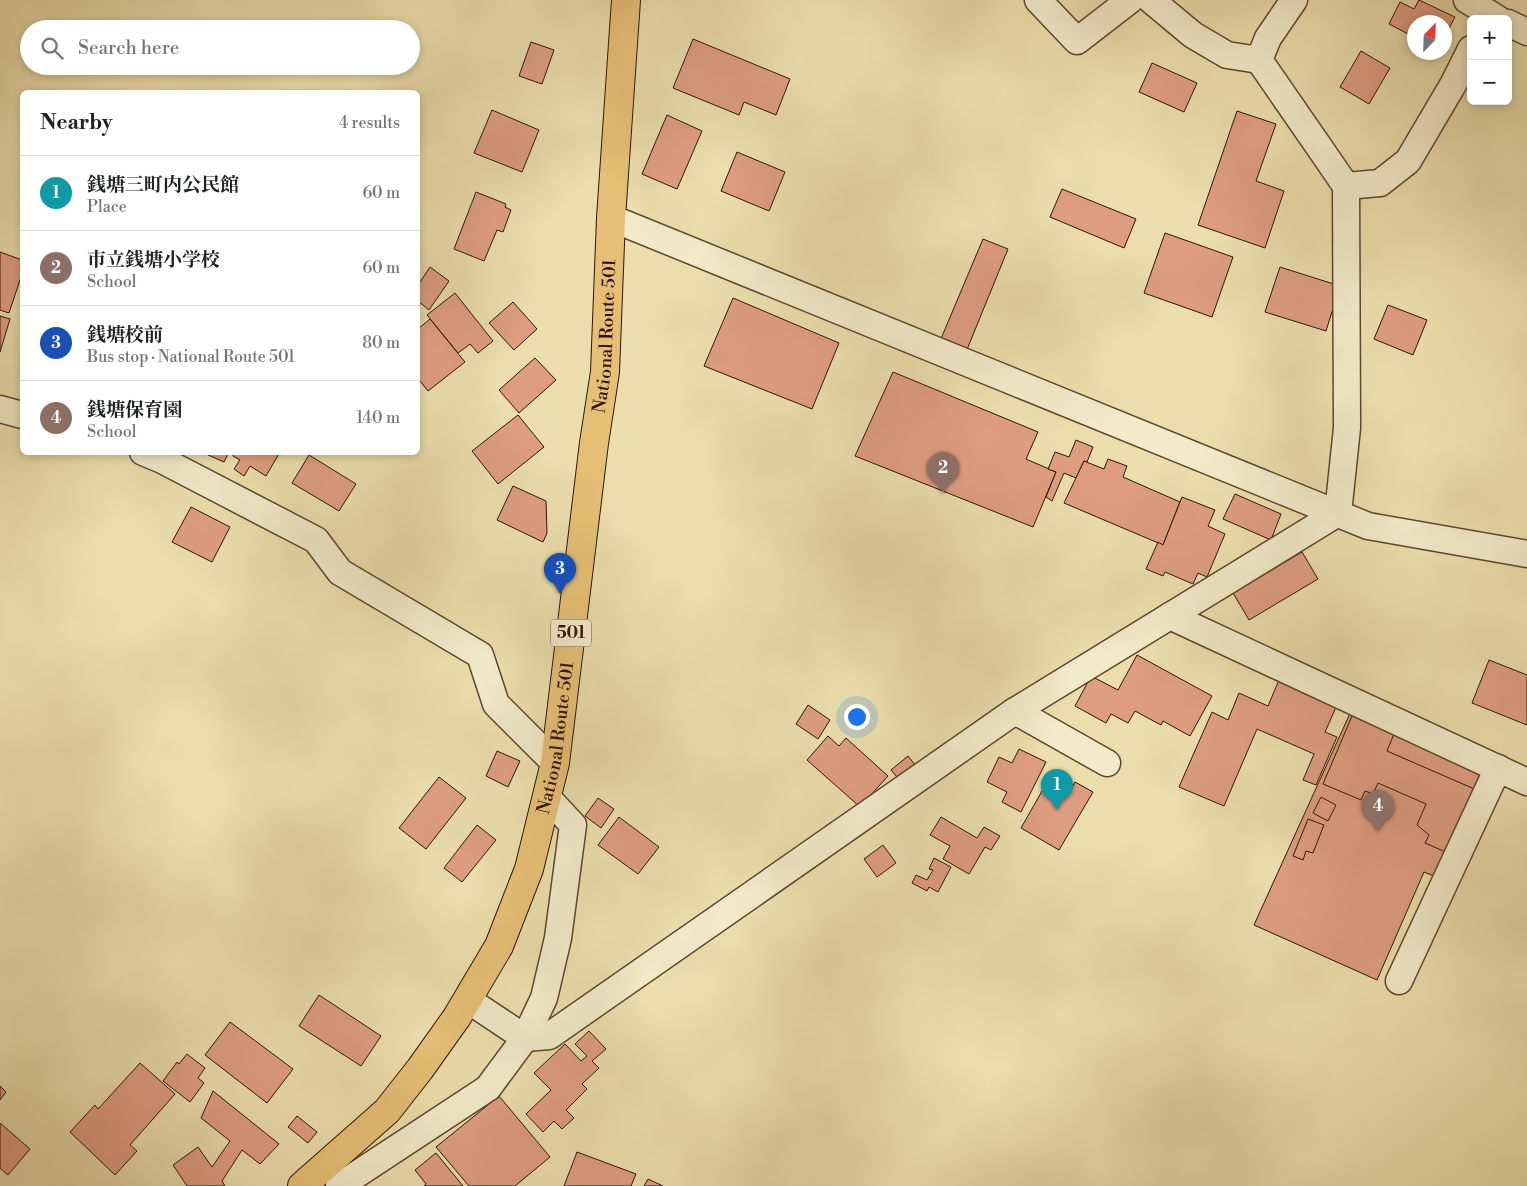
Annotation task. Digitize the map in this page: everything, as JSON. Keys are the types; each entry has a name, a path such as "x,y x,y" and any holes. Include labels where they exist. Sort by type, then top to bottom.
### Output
{"highway":[{"name":"National Route 501","path":"307,1185 387,1111 420,1069 468,1000 499,946 530,869 555,763 593,453 605,372 611,218 626,0"}],"street":[{"path":"1038,0 1077,41 1130,0"},
{"path":"1151,0 1193,36 1227,55 1259,60 1346,186 1347,428 1338,513"},
{"path":"1259,60 1268,38 1294,0"},
{"path":"1490,12 1527,32"},
{"path":"1346,186 1380,183 1408,162 1467,57"},
{"path":"611,218 1368,526 1527,554"},
{"path":"0,409 20,414"},
{"path":"150,455 316,540 340,572 480,655 496,704 555,763"},
{"path":"468,1000 525,1038 549,1036 1015,711 1338,513"},
{"path":"1170,616 1527,782"},
{"path":"1015,711 1107,763"},
{"path":"1399,981 1498,768"},
{"path":"338,1186 488,1088 525,1038 544,998 558,938 573,825 547,797"}],"building":[{"path":"1419,0 1451,15 1407,15 1407,33 1389,24 1400,2 1414,9"},
{"path":"693,39 790,79 776,115 744,102 739,115 673,88"},
{"path":"531,42 554,50 542,84 519,76"},
{"path":"1361,51 1390,68 1369,104 1340,87"},
{"path":"1152,63 1197,83 1184,112 1139,92"},
{"path":"492,110 539,130 522,172 474,153"},
{"path":"1237,111 1276,124 1256,181 1284,191 1265,248 1198,225"},
{"path":"667,115 702,131 677,189 642,174"},
{"path":"737,152 785,172 769,211 721,191"},
{"path":"1062,189 1136,219 1124,248 1050,217"},
{"path":"476,192 506,204 505,207 511,210 503,232 497,230 484,261 454,249"},
{"path":"1165,233 1233,257 1212,317 1144,293"},
{"path":"983,239 1008,249 966,352 940,341"},
{"path":"0,252 20,259 20,280 9,313 0,310"},
{"path":"430,267 449,281 429,310 420,303 420,282"},
{"path":"1280,267 1340,286 1326,331 1265,312"},
{"path":"455,293 493,341 478,353 470,344 458,353 427,315"},
{"path":"733,298 839,343 812,409 704,366"},
{"path":"513,302 537,329 514,350 489,323"},
{"path":"1388,305 1427,320 1413,355 1374,339"},
{"path":"0,316 10,319 0,352"},
{"path":"430,319 465,362 428,391 420,381 420,327"},
{"path":"535,358 556,380 519,413 499,390"},
{"path":"893,372 1038,432 1026,459 1056,472 1033,527 855,456"},
{"path":"518,415 544,447 498,484 472,451"},
{"path":"1076,440 1093,447 1087,462 1084,461 1076,478 1064,473 1052,501 1046,497 1056,472 1048,469 1055,452 1069,457"},
{"path":"208,455 228,455 224,462"},
{"path":"278,455 266,476 250,466 244,476 234,469 240,460 233,456"},
{"path":"309,455 356,484 339,511 292,483"},
{"path":"1108,459 1127,466 1123,477 1180,502 1163,545 1064,503 1084,461 1104,469"},
{"path":"513,486 546,501 547,533 543,542 497,520"},
{"path":"1235,494 1281,514 1271,540 1223,519"},
{"path":"1182,497 1215,510 1208,526 1225,534 1207,577 1198,573 1193,584 1165,572 1163,576 1146,569 1158,542 1163,545"},
{"path":"191,507 230,527 212,562 172,542"},
{"path":"1302,552 1318,579 1249,620 1233,593"},
{"path":"1137,655 1212,696 1190,736 1163,721 1161,725 1135,711 1128,723 1111,714 1106,723 1075,706 1091,676 1118,690"},
{"path":"1489,660 1527,675 1527,725 1472,703"},
{"path":"1279,680 1337,705 1325,732 1337,737 1316,785 1303,780 1314,754 1257,729 1224,806 1179,787 1212,712 1228,720 1239,693 1268,706"},
{"path":"808,705 830,720 818,739 796,724"},
{"path":"1352,709 1488,770 1439,878 1424,872 1377,980 1254,925"},
{"path":"1352,716 1394,734 1387,751 1479,791 1448,853 1425,843 1429,835 1417,825 1426,804 1378,783 1373,794 1365,791 1361,800 1323,784"},
{"path":"828,736 839,746 846,738 888,776 860,807 807,760"},
{"path":"1019,749 1046,762 1021,812 1002,802 1007,792 987,782 999,757 1012,763"},
{"path":"497,751 520,761 508,787 486,776"},
{"path":"908,756 920,771 903,784 891,770"},
{"path":"439,777 466,798 426,849 399,828"},
{"path":"1050,777 1071,789 1075,782 1093,792 1059,850 1021,828"},
{"path":"1321,797 1336,805 1328,821 1313,813"},
{"path":"598,798 614,809 601,828 585,816"},
{"path":"619,817 659,847 638,874 598,845"},
{"path":"941,817 977,838 984,827 1000,836 991,850 985,847 969,874 943,859 950,846 930,835"},
{"path":"1308,819 1324,825 1313,853 1306,851 1303,860 1293,856"},
{"path":"477,825 496,840 462,882 444,868"},
{"path":"883,845 896,863 877,877 864,859"},
{"path":"934,858 951,867 938,892 929,887 927,891 912,883 916,875 927,880 933,870 929,869"},
{"path":"319,995 381,1036 361,1066 299,1026"},
{"path":"230,1022 293,1069 267,1103 205,1055"},
{"path":"589,1031 606,1049 592,1061 599,1068 582,1084 587,1089 566,1110 574,1118 562,1129 554,1121 543,1132 526,1114 551,1090 534,1073 565,1044 581,1061 587,1056 575,1044"},
{"path":"187,1054 205,1068 198,1078 204,1083 190,1102 163,1081 177,1062 179,1064"},
{"path":"140,1063 175,1094 130,1145 137,1151 115,1175 70,1132 95,1105 98,1109"},
{"path":"0,1086 6,1092 0,1100"},
{"path":"213,1091 279,1144 260,1164 242,1150 222,1181 225,1186 187,1186 173,1165 198,1147 212,1167 230,1141 201,1118"},
{"path":"499,1096 550,1157 515,1186 469,1186 436,1147"},
{"path":"297,1116 317,1132 308,1143 288,1127"},
{"path":"0,1123 30,1149 8,1175 0,1168"},
{"path":"577,1152 636,1174 631,1186 564,1186"},
{"path":"436,1153 463,1186 424,1186 426,1184 415,1170"},
{"path":"648,1179 663,1186 644,1186"}],"place":[{"name":"市立銭塘小学校","path":"943,493"},
{"name":"銭塘校前","path":"560,594"},
{"name":"銭塘三町内公民館","path":"1057,810"},
{"name":"銭塘保育園","path":"1378,831"}]}
